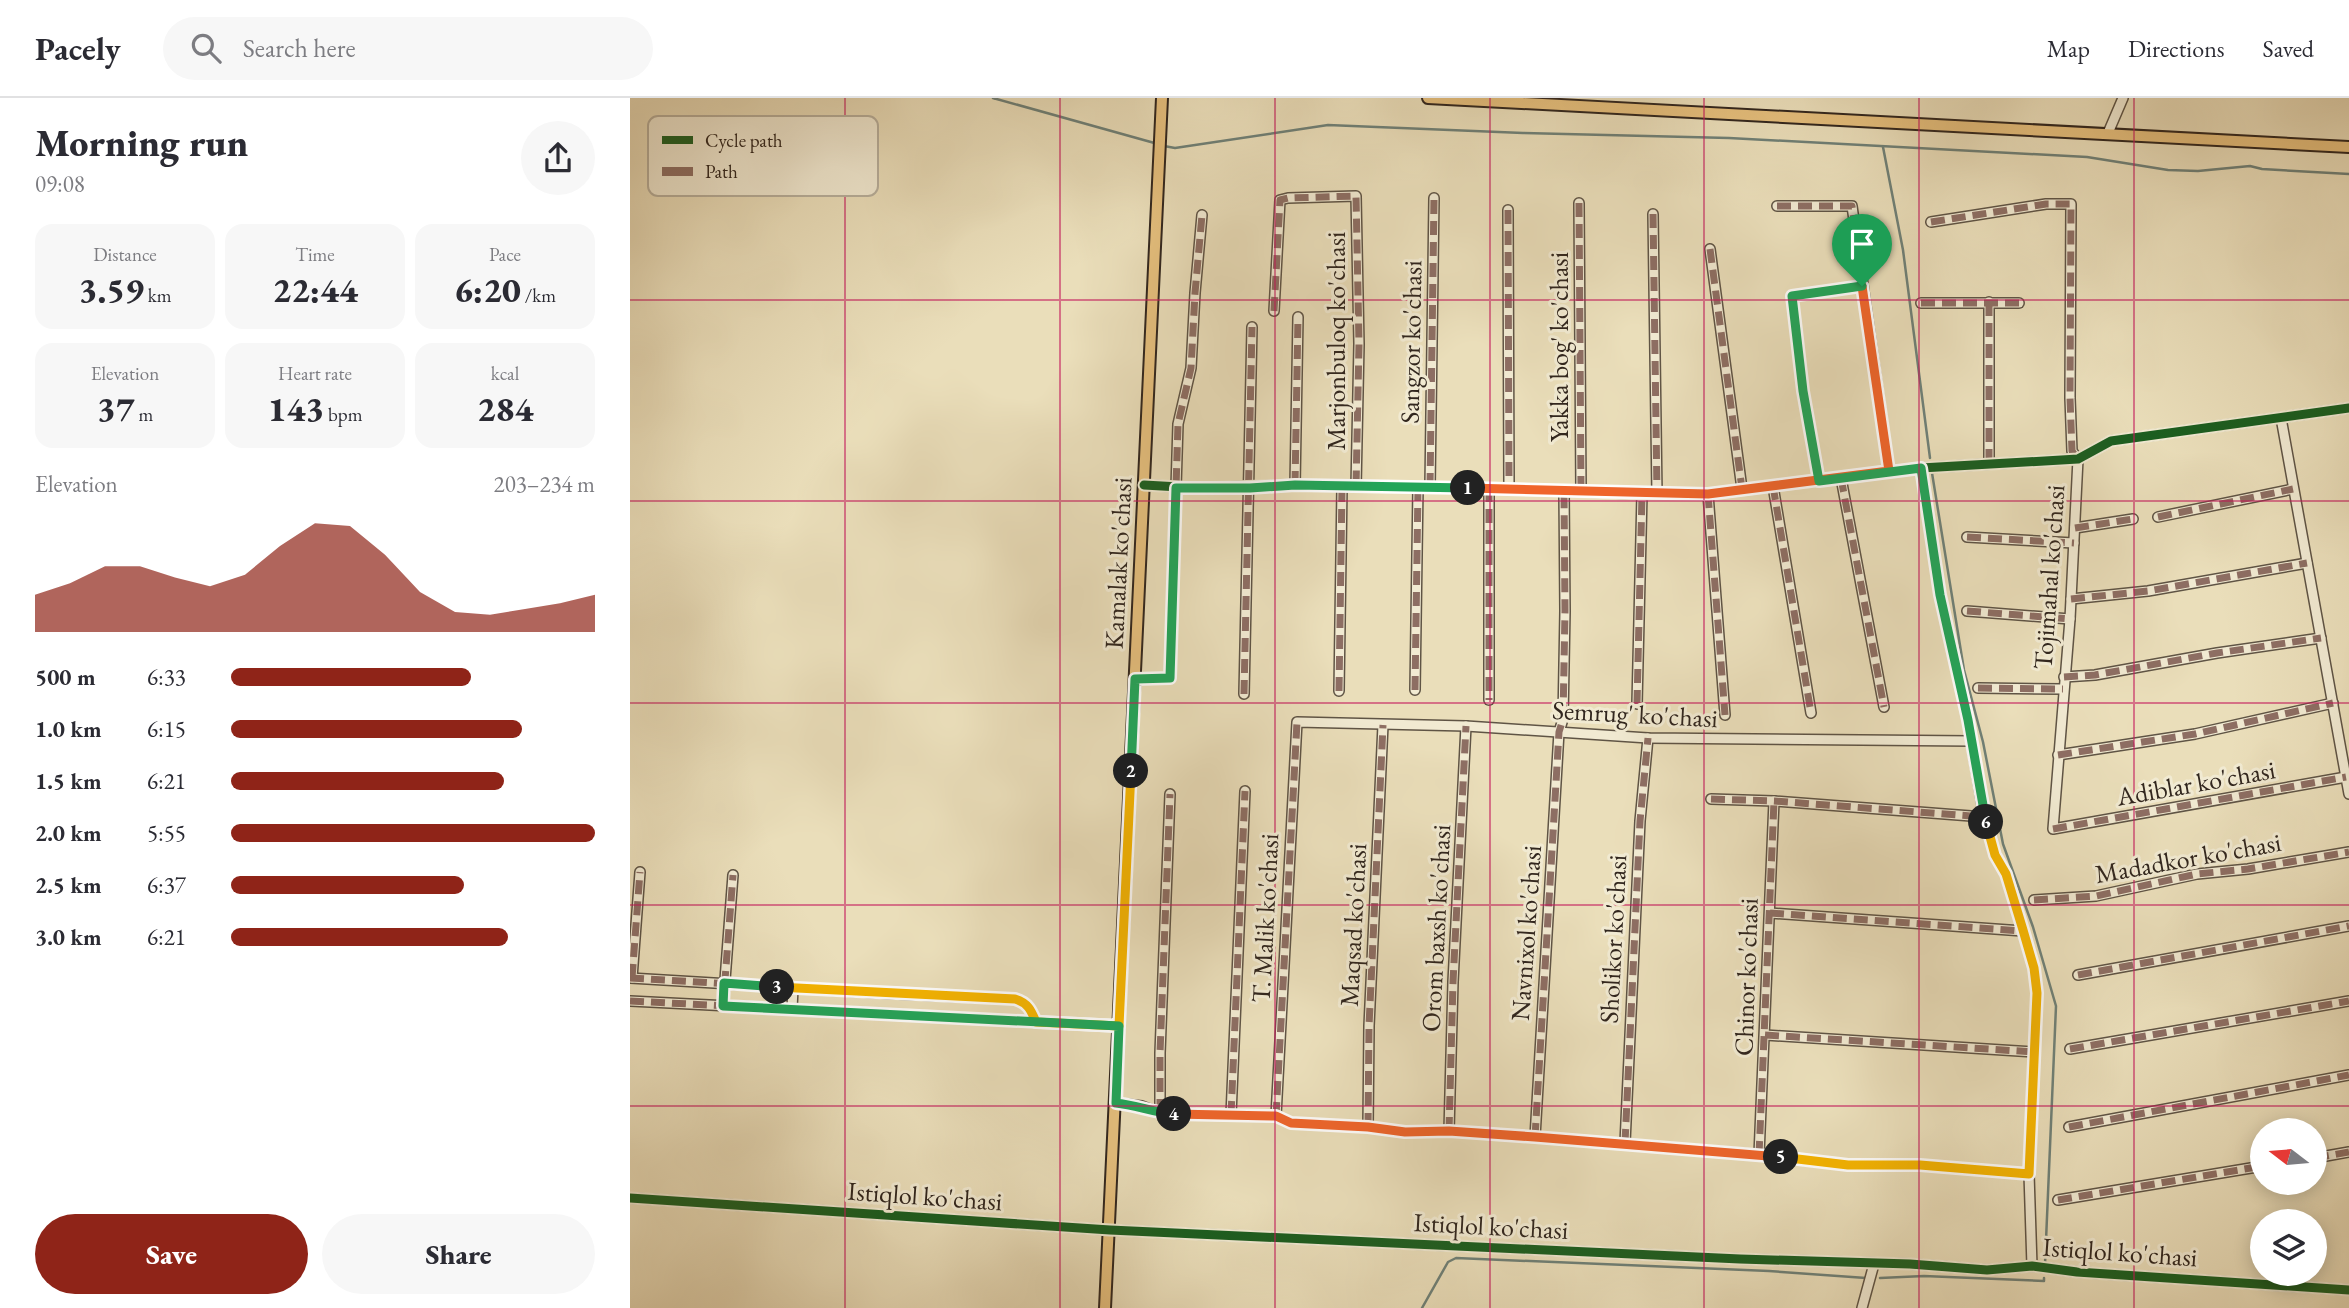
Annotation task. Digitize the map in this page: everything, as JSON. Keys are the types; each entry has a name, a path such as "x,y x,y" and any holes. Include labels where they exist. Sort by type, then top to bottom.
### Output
{"main road":[{"name":"Kamalak ko'chasi","path":"1105,1308 1162,98"},
{"path":"1428,98 2349,148"}],"street":[{"path":"2108,133 2123,98"},
{"name":"Marjonbuloq ko'chasi","path":"1274,311 1280,200 1356,196 1359,344 1356,487"},
{"name":"Sangzor ko'chasi","path":"1430,487 1434,198"},
{"name":"Yakka bog' ko'chasi","path":"1579,203 1581,491"},
{"name":"Tojimahal ko'chasi","path":"1931,222 2046,204 2071,204 2070,398 2072,451 2078,459 2070,618 2053,829"},
{"path":"1777,206 1852,206 1889,471"},
{"path":"1508,210 1509,488"},
{"path":"1653,214 1657,494"},
{"path":"1135,679 1170,678 1178,424 1191,368 1202,215"},
{"path":"1710,249 1742,489"},
{"path":"1819,481 1803,391 1792,296 1862,286"},
{"path":"1989,302 1989,464"},
{"path":"1921,303 2020,303"},
{"path":"1295,485 1298,317"},
{"path":"1244,694 1252,327"},
{"path":"1144,485 1176,488 1295,485 1509,488 1708,494 1889,471 2078,459 2112,441 2349,408"},
{"path":"2281,418 2349,794"},
{"path":"1921,468 1940,595 1968,720 1984,817 1995,855 2006,874 2034,968 2037,993 2029,1174 2032,1266"},
{"path":"1841,478 1884,707"},
{"path":"1773,486 1811,713"},
{"name":"Marjonbuloq ko'chasi","path":"1339,691 1342,487"},
{"path":"1415,690 1418,488"},
{"path":"1489,488 1489,700"},
{"path":"2158,517 2293,489"},
{"path":"1559,732 1563,719 1564,491"},
{"path":"1637,704 1642,494"},
{"path":"1708,494 1725,715"},
{"path":"2075,528 2133,519"},
{"path":"1968,537 2074,543"},
{"path":"2071,599 2148,591 2307,563"},
{"path":"1967,611 2070,618"},
{"path":"2064,677 2095,675 2321,638"},
{"path":"1978,688 2063,689"},
{"path":"2058,755 2195,734 2333,704"},
{"name":"Semrug' ko'chasi","path":"1297,722 1466,726 1648,738 1972,741"},
{"name":"T. Malik ko'chasi","path":"1276,1116 1297,722"},
{"name":"Maqsad ko'chasi","path":"1368,1127 1369,1026 1383,724"},
{"name":"Orom baxsh ko'chasi","path":"1449,1131 1466,726"},
{"name":"Navnixol ko'chasi","path":"1535,1137 1559,732"},
{"name":"Sholikor ko'chasi","path":"1625,1143 1640,821 1648,738"},
{"name":"Adiblar ko'chasi","path":"2053,829 2346,777"},
{"path":"1231,1115 1245,791"},
{"path":"1160,1113 1170,794"},
{"path":"1711,799 1774,801 1984,817"},
{"name":"Chinor ko'chasi","path":"1759,1155 1774,801"},
{"name":"Madadkor ko'chasi","path":"2034,900 2096,896 2197,874 2248,869 2349,852"},
{"path":"640,872 631,978 1015,999 1031,1008 1036,1022"},
{"path":"723,1006 733,875"},
{"path":"1770,913 2023,930"},
{"path":"2078,975 2349,926"},
{"path":"792,1009 793,988"},
{"path":"630,1001 1119,1026"},
{"path":"2070,1049 2349,1001"},
{"path":"1765,1035 2035,1052"},
{"path":"2069,1126 2349,1075"},
{"path":"1116,1103 1142,1106 1160,1113 1276,1116 1291,1123 1405,1132 1449,1131 1625,1143 1848,1165 1920,1165 2029,1174"},
{"path":"2328,1156 2349,1152"},
{"path":"2058,1200 2250,1168"},
{"name":"Istiqlol ko'chasi","path":"630,1198 1110,1230 1987,1270 2032,1266 2077,1272 2349,1290"},
{"path":"1862,1308 1874,1264"}],"waterway":[{"path":"993,98 1158,144"},
{"path":"1164,146 1175,148 1328,125 1729,138 2087,157 2168,170 2198,171 2250,166 2349,174"},
{"path":"1883,147 1903,250 1930,458"},
{"path":"1932,473 1964,670 1983,742 2003,844 2033,927 2056,1006 2045,1264"},
{"path":"1422,1308 1448,1262 1456,1258 1769,1271 1866,1278"},
{"path":"1880,1278 1924,1276 2044,1281 2044,1278"}],"marked path":[{"path":"1274,311 1280,200 1356,196 1359,344 1356,487"},
{"path":"1430,487 1434,198"},
{"path":"1579,203 1581,491"},
{"path":"1931,222 2046,204 2071,204 2070,398 2072,451 2078,459"},
{"path":"1777,206 1852,206 1889,471"},
{"path":"1508,210 1509,488"},
{"path":"1653,214 1657,494"},
{"path":"1135,679 1170,678 1178,424 1191,368 1202,215"},
{"path":"1710,249 1742,489"},
{"path":"1819,481 1803,391 1792,296 1862,286"},
{"path":"1989,302 1989,464"},
{"path":"1921,303 2019,303"},
{"path":"1295,485 1298,317"},
{"path":"1244,694 1252,327"},
{"path":"1921,468 1940,595 1968,720"},
{"path":"1841,478 1884,707"},
{"path":"1773,486 1811,713"},
{"path":"1339,691 1342,487"},
{"path":"1415,690 1418,487"},
{"path":"1489,488 1489,700"},
{"path":"2158,517 2293,489"},
{"path":"1535,1137 1559,732 1563,719 1564,491"},
{"path":"1637,704 1642,494"},
{"path":"1708,494 1725,715"},
{"path":"2075,528 2133,519"},
{"path":"1967,537 2074,543"},
{"path":"2071,599 2148,591 2307,563"},
{"path":"1967,611 2070,619"},
{"path":"2064,677 2095,675 2321,638"},
{"path":"1978,688 2063,689"},
{"path":"2058,755 2195,734 2333,703"},
{"path":"1276,1116 1297,722"},
{"path":"1368,1127 1369,1026 1383,725"},
{"path":"1449,1131 1453,982 1466,726"},
{"path":"1625,1143 1640,821 1648,738"},
{"path":"2053,829 2346,777"},
{"path":"1231,1115 1245,791"},
{"path":"1160,1113 1170,794"},
{"path":"1711,799 1774,801 1984,817"},
{"path":"1759,1155 1774,801"},
{"path":"2034,900 2096,896 2197,874 2248,869 2349,852"},
{"path":"632,978 640,872"},
{"path":"723,1006 733,875"},
{"path":"1770,913 2023,931"},
{"path":"2078,975 2349,926"},
{"path":"630,978 1015,999 1028,1007 1036,1022"},
{"path":"630,1001 1119,1026"},
{"path":"2070,1049 2349,1001"},
{"path":"1765,1035 2035,1052"},
{"path":"2069,1127 2349,1075"},
{"path":"2328,1156 2349,1152"},
{"path":"2058,1200 2250,1168"}],"cycle path":[{"path":"1144,485 1197,488 1295,485 1489,488 1708,494 1921,468 2078,459 2111,441 2349,408"},
{"path":"630,1198 1110,1230 1740,1259 1910,1264 1987,1270 2032,1266 2077,1272 2349,1290"}],"route":[{"path":"1862,286 1792,296 1803,391 1819,481 1921,468 1940,595 1968,720 1984,817 1995,855 2006,874 2034,968 2037,993 2029,1174 1920,1165 1848,1165 1625,1143 1449,1131 1405,1132 1291,1123 1276,1116 1160,1113 1142,1106 1116,1103 1119,1026 1036,1022 723,1006 724,983 1015,999 1031,1008 1036,1022 1119,1026 1135,679 1170,678 1176,488 1295,485 1708,494 1819,481 1889,471 1862,286"}]}
